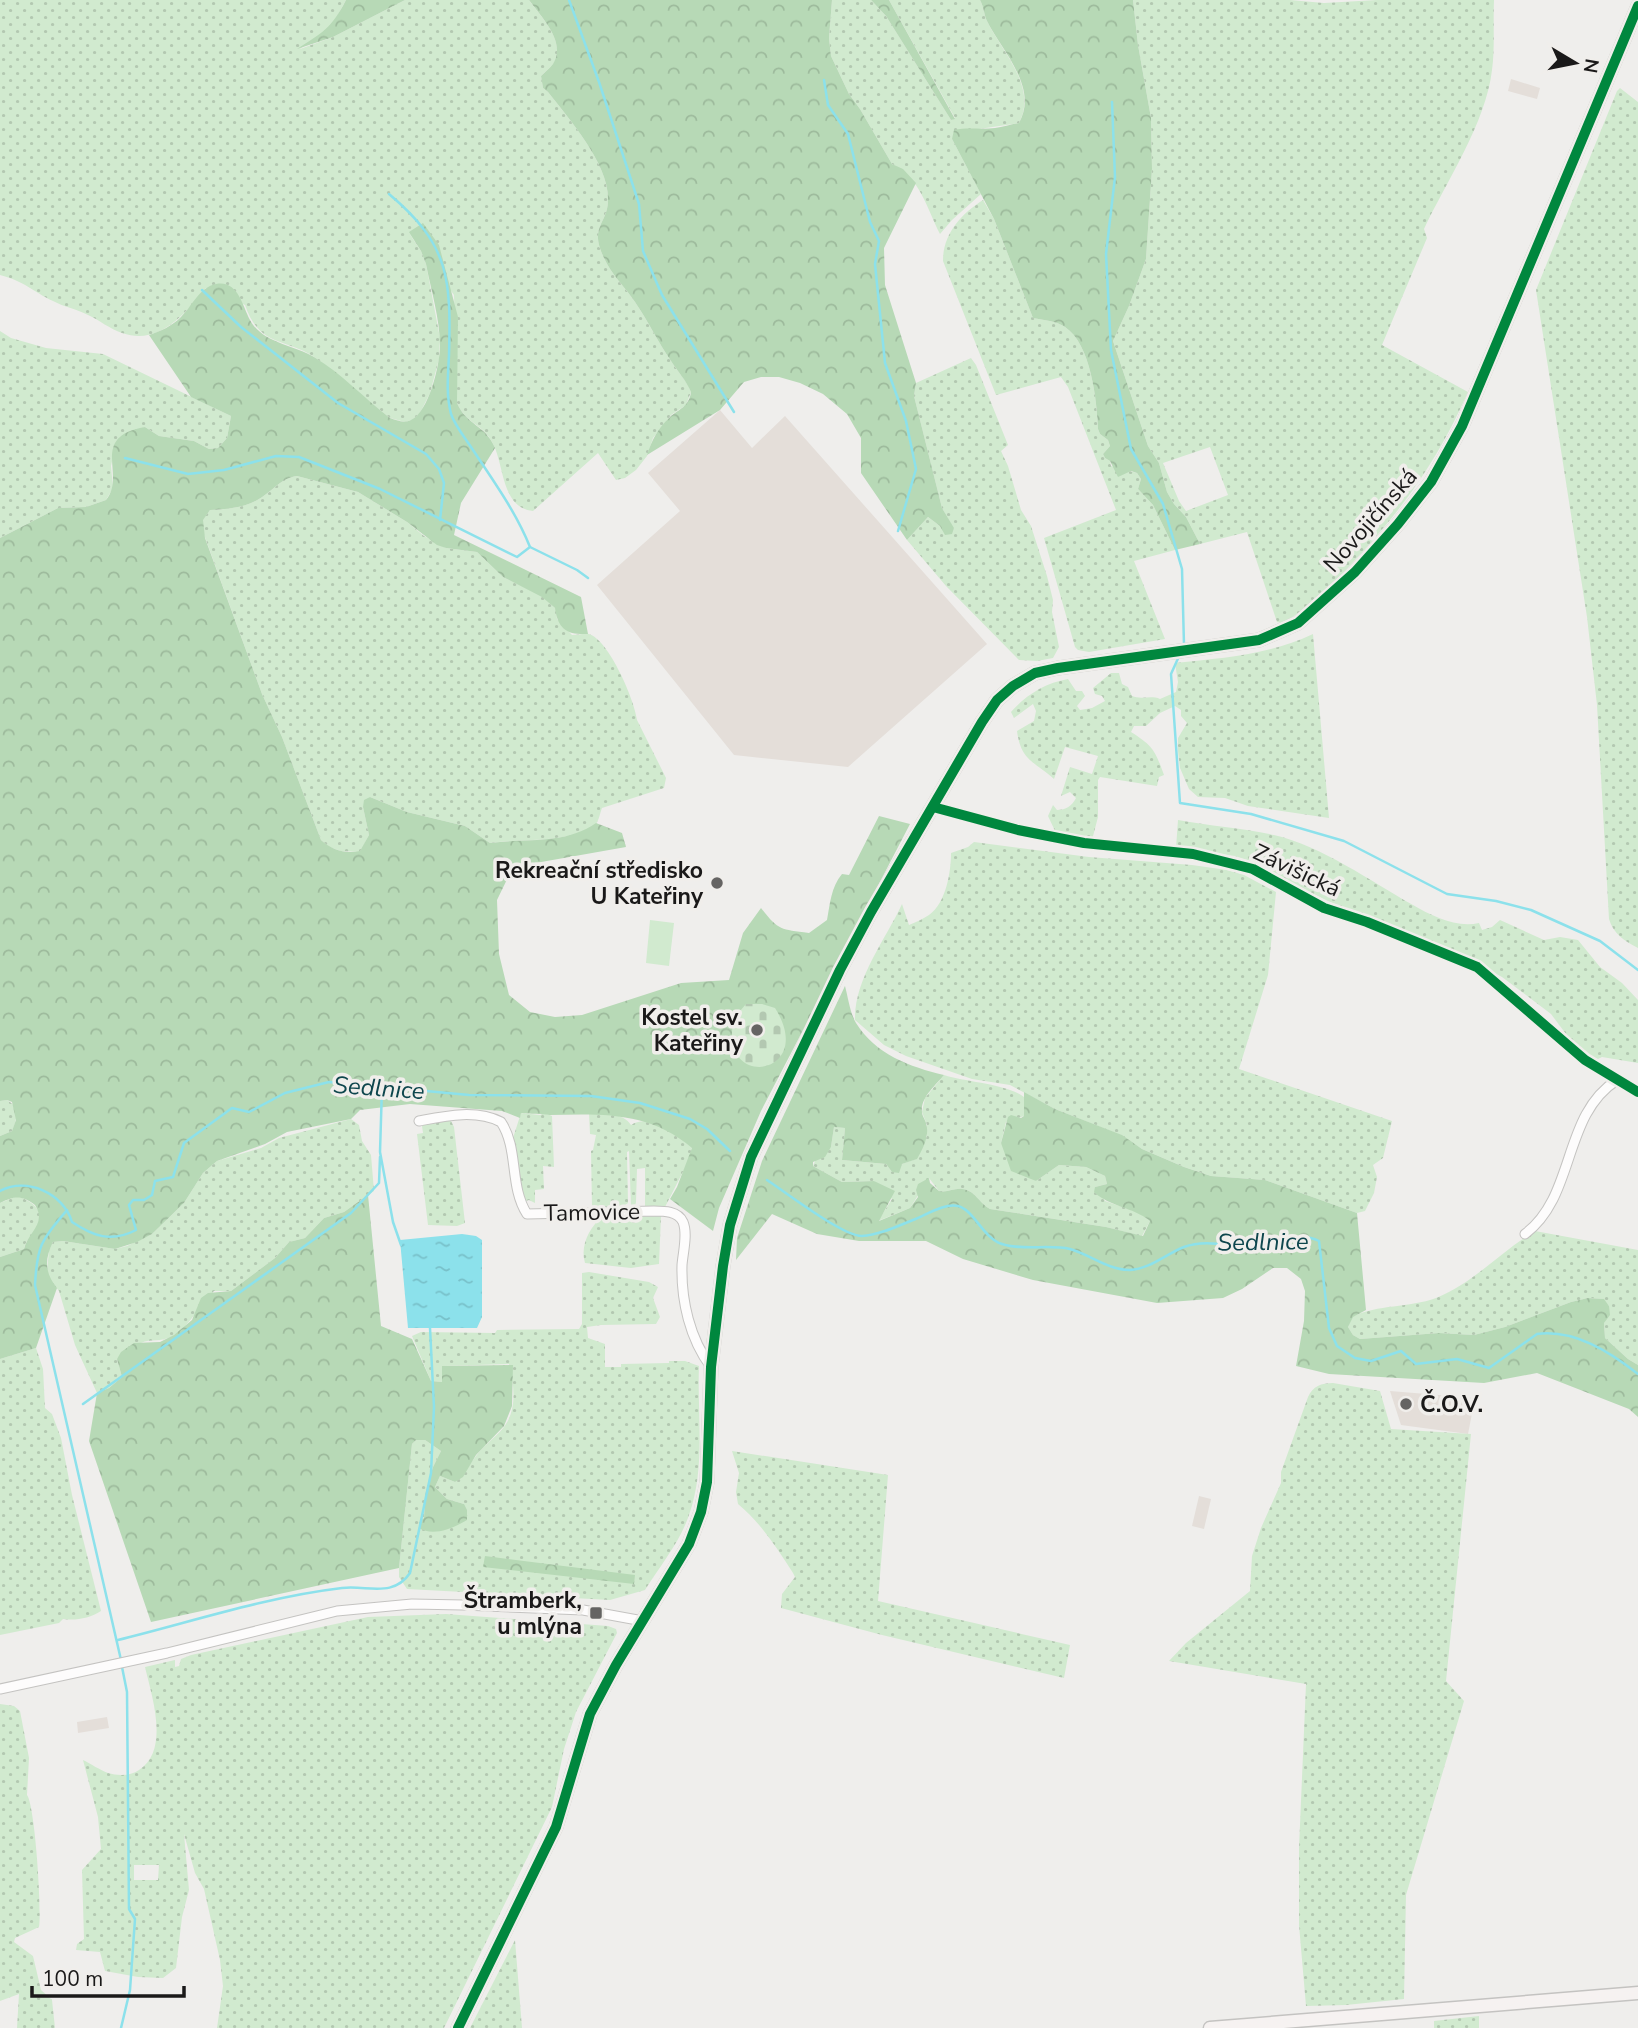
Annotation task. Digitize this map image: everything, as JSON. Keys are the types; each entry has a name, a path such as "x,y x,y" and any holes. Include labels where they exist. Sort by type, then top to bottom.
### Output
{"street":[{"name":"Novojičínská","path":"458,2028 556,1827 590,1714 616,1665 690,1544 701,1512 707,1482 711,1367 730,1225 751,1157 840,970 871,912 991,708 1004,693 1022,680 1047,670 1259,640 1281,632 1312,613 1332,595 1398,524 1431,482 1462,426 1638,6"},
{"name":"Závišická","path":"933,807 1018,830 1084,844 1193,854 1253,869 1324,908 1367,922 1478,967 1585,1060 1638,1092"},
{"path":"1525,1234 1538,1224 1553,1203 1570,1151 1590,1105 1617,1080"},
{"name":"Tamovice","path":"419,1121 440,1116 481,1115 501,1122 512,1150 518,1197 527,1214 654,1211 678,1215 685,1231 682,1268 687,1311 698,1348 711,1367"},
{"path":"0,1689 167,1653 337,1611 412,1604 463,1605 583,1610 643,1621"},
{"path":"1210,2028 1638,1993"}],"shaded area":[{"path":"1511,79 1540,88 1537,99 1508,91"},
{"path":"720,410 752,448 785,416 987,644 848,767 734,755 597,585 680,511 648,473"},
{"path":"1390,1391 1475,1398 1468,1434 1401,1425"},
{"path":"1199,1496 1211,1499 1204,1529 1192,1526"},
{"path":"107,1717 109,1728 78,1733 77,1722"}],"green space":[{"path":"0,0 346,0 325,32 300,49 333,37 405,0 529,0 555,38 557,46 554,63 541,76 543,88 576,128 602,170 608,198 598,239 604,258 687,384 691,392 686,405 671,415 653,438 647,456 636,470 625,478 616,480 598,453 533,511 523,508 510,496 491,440 461,411 457,403 454,295 409,233 426,264 440,338 439,359 430,393 420,413 405,422 390,418 306,352 266,336 251,319 245,305 206,288 170,325 148,335 135,336 122,333 0,275"},
{"path":"346,0 405,0 333,37 297,49 326,29"},
{"path":"529,0 832,0 829,38 831,56 849,94 892,164 903,169 916,183 884,248 885,285 916,383 914,396 942,508 954,528 952,534 945,535 940,526 928,517 907,540 861,473 861,438 847,414 823,394 779,377 761,377 744,382 720,410 647,455 659,430 686,404 691,392 640,309 604,258 598,239 608,198 602,170 576,128 543,88 541,76 553,64 557,47 551,30"},
{"path":"832,0 871,0 886,16 951,120 955,118 889,0 980,0 987,21 1016,70 1024,96 1024,110 1019,123 972,130 952,139 981,194 940,234 916,185 892,164 849,94 831,56 829,38"},
{"path":"871,0 889,0 955,119 951,120 886,16"},
{"path":"980,0 1133,0 1151,118 1152,169 1146,259 1113,341 1148,446 1159,463 1167,492 1186,517 1200,544 1175,550 1153,505 1138,489 1141,479 1137,473 1131,471 1118,477 1110,461 1105,458 1103,454 1110,446 1098,429 1091,374 1081,346 1065,327 1033,318 994,219 952,139 954,130 995,128 1019,123 1024,110 1022,83 987,21"},
{"path":"1133,0 1290,0 1324,3 1494,0 1492,70 1482,111 1424,229 1427,238 1382,345 1468,392 1432,461 1390,520 1321,595 1282,623 1277,622 1247,532 1200,544 1186,517 1174,504 1167,492 1159,463 1148,446 1113,341 1146,259 1152,169 1151,118","holes":["1210,447 1228,495 1186,511 1163,463"]},
{"path":"1620,88 1638,102 1638,948 1620,936 1609,919 1597,705 1587,617 1536,290"},
{"path":"983,200 994,219 1033,318 1065,327 1081,346 1091,374 1098,429 1110,446 1103,454 1105,458 1110,461 1111,466 1137,473 1141,479 1138,489 1153,505 1175,550 1134,561 1165,639 1089,652 1075,647 1044,538 1116,510 1068,387 1061,377 996,395 943,261 946,242 955,226"},
{"path":"423,223 439,245 458,317 457,403 461,411 486,434 495,448 461,503 454,535 581,597 588,634 565,630 555,608 542,597 503,577 477,552 437,545 407,522 358,492 297,476 286,479 253,502 210,510 203,520 205,538 262,694 282,737 321,840 339,850 360,851 369,835 363,807 364,800 370,797 407,812 465,826 490,843 558,838 584,830 596,823 622,833 626,847 513,867 497,900 499,954 509,995 530,1012 555,1017 582,1015 681,983 729,980 743,933 761,908 781,928 809,933 827,920 835,884 842,874 849,875 879,816 910,824 761,1111 719,1208 713,1231 670,1199 692,1148 676,1136 642,1121 606,1115 521,1113 520,1118 502,1111 410,1104 360,1110 351,1119 287,1132 265,1144 217,1161 203,1173 184,1203 152,1234 137,1242 115,1249 63,1241 53,1242 47,1266 57,1288 36,1348 0,1359 0,1257 24,1249 39,1218 35,1205 26,1199 14,1198 0,1203 0,1136 12,1131 16,1120 12,1102 0,1101 0,538 58,508 86,507 106,500 113,479 113,448 118,439 128,432 145,427 159,436 194,441 209,449 218,448 227,438 231,416 191,397 149,335 174,323 201,293 216,284 229,286 234,290 255,328 262,334 324,363 390,418 406,422 411,420 423,408 428,398 440,346 437,315 426,264 409,232"},
{"path":"0,331 11,338 46,348 103,354 231,416 227,438 218,448 209,449 194,441 159,436 145,427 116,443 111,466 113,488 106,500 86,507 58,508 0,538"},
{"path":"971,358 1008,445 1001,451 1021,510 1031,526 1047,576 1059,647 1053,658 1019,660 946,586 907,540 928,517 940,526 954,529 942,508 914,396 916,383"},
{"path":"297,476 358,492 446,548 477,552 503,577 542,596 556,609 557,619 572,635 589,634 597,639 605,647 626,686 637,720 666,778 664,788 602,808 596,824 576,834 490,843 465,826 407,812 370,797 363,807 369,835 360,852 329,847 321,840 282,737 262,694 202,529 203,519 210,510 253,502 286,479"},
{"path":"1313,634 1329,818 1248,806 1225,798 1198,797 1189,789 1180,768 1178,738 1187,723 1181,716 1181,710 1175,706 1160,713 1146,726 1134,726 1131,732 1149,745 1158,760 1164,775 1159,777 1157,786 1100,777 1098,817 1092,840 1056,833 1048,816 1053,805 1057,810 1063,809 1071,805 1076,798 1070,792 1061,796 1070,767 1092,774 1098,756 1065,747 1054,779 1025,755 1022,749 1017,731 1034,721 1036,711 1033,704 1014,718 1011,712 1023,700 1052,683 1068,679 1076,691 1082,691 1085,696 1077,706 1080,710 1092,708 1105,701 1102,696 1095,694 1093,688 1111,673 1119,673 1122,684 1128,687 1132,696 1160,699 1176,692 1178,682 1175,663 1263,651"},
{"path":"1178,820 1292,840 1328,856 1444,920 1462,924 1479,923 1482,930 1492,927 1500,920 1544,940 1560,937 1578,940 1600,967 1622,983 1638,1000 1638,1063 1602,1057 1596,1060 1578,1050 1551,1014 1502,977 1444,947 1330,902 1273,874 1272,868 1235,856 1176,848"},
{"path":"974,842 1089,857 1227,870 1244,875 1276,892 1268,975 1239,1069 1392,1121 1383,1158 1373,1165 1377,1177 1374,1193 1365,1211 1357,1213 1265,1180 1211,1176 1184,1167 1142,1149 1121,1135 1055,1109 1010,1085 972,1079 906,1056 884,1045 855,1020 856,1005 865,975 902,904 909,925 935,910 949,878 951,853"},
{"path":"650,920 674,923 669,966 646,963"},
{"path":"845,986 854,1019 873,1043 894,1058 944,1075 923,1102 922,1113 927,1132 922,1151 917,1159 902,1164 899,1173 892,1172 886,1164 842,1160 845,1128 834,1127 831,1147 825,1157 813,1162 813,1166 842,1182 874,1181 895,1191 879,1221 910,1208 918,1197 918,1184 929,1178 930,1183 939,1191 966,1190 990,1209 1106,1227 1143,1236 1150,1221 1094,1192 1095,1187 1107,1184 1105,1176 1086,1167 1059,1165 1036,1181 1011,1171 1001,1143 1008,1117 1024,1116 1024,1092 1055,1109 1122,1135 1142,1149 1184,1167 1211,1176 1265,1180 1357,1213 1366,1310 1353,1317 1348,1327 1353,1335 1360,1339 1439,1333 1474,1335 1505,1327 1571,1302 1588,1298 1604,1299 1609,1306 1610,1315 1604,1323 1605,1338 1638,1365 1638,1417 1629,1409 1537,1373 1484,1383 1329,1374 1296,1366 1304,1321 1305,1291 1301,1279 1287,1268 1273,1268 1223,1298 1157,1303 1033,1280 963,1259 926,1241 859,1241 817,1234 772,1214 736,1260 737,1238 762,1161"},
{"path":"746,1004 762,1004 775,1008 784,1029 785,1046 779,1058 769,1065 757,1067 745,1063 736,1054 732,1028"},
{"path":"944,1075 997,1086 1024,1097 1024,1116 1006,1122 1001,1143 1036,1181 1059,1165 1086,1167 1105,1176 1107,1184 1095,1187 1105,1201 1140,1213 1150,1221 1142,1236 1106,1227 990,1209 966,1190 939,1191 929,1178 910,1208 878,1221 892,1199 874,1181 842,1182 813,1166 816,1159 831,1147 834,1127 845,1128 842,1160 886,1164 892,1172 902,1164 916,1159 927,1136 927,1125 922,1112 925,1098"},
{"path":"7,1100 16,1110 16,1118 12,1131 0,1136 0,1101"},
{"path":"521,1113 545,1113 552,1116 554,1167 543,1166 544,1189 535,1190 535,1203 529,1200 523,1202 515,1158 513,1138"},
{"path":"589,1113 618,1116 631,1125 646,1121 655,1123 692,1147 690,1158 665,1207 645,1207 645,1168 637,1169 636,1202 635,1207 631,1206 629,1151 628,1203 622,1207 592,1207 591,1151 596,1135 590,1134"},
{"path":"351,1119 359,1125 362,1141 371,1155 374,1191 344,1212 324,1218 305,1238 289,1242 275,1258 231,1291 214,1291 185,1326 173,1336 141,1343 117,1359 122,1377 109,1388 97,1393 75,1345 59,1291 47,1271 49,1250 53,1242 63,1241 115,1249 127,1246 152,1234 184,1203 203,1173 217,1161 261,1148 279,1138"},
{"path":"450,1119 454,1127 465,1223 457,1226 428,1225 417,1134 423,1133 422,1126 432,1120"},
{"path":"368,1195 381,1326 412,1339 431,1381 442,1382 442,1366 513,1365 512,1406 504,1426 476,1455 463,1477 455,1482 440,1476 435,1487 447,1499 464,1504 467,1520 437,1532 419,1528 419,1522 424,1518 425,1494 441,1451 425,1440 416,1440 412,1444 399,1568 151,1622 89,1441 97,1393 109,1388 122,1377 117,1359 121,1352 134,1343 160,1342 174,1335 192,1320 201,1298 208,1293 231,1291 275,1258 289,1242 305,1238 324,1218 344,1212"},
{"path":"17,1196 37,1208 39,1224 24,1249 0,1257 0,1203"},
{"path":"661,1216 659,1264 631,1268 585,1263 585,1242 595,1224 595,1217"},
{"path":"1535,1231 1638,1250 1638,1365 1605,1338 1604,1323 1609,1306 1603,1299 1588,1298 1571,1302 1505,1327 1474,1335 1439,1333 1360,1339 1353,1335 1348,1327 1352,1317 1362,1313 1426,1301 1450,1292"},
{"path":"582,1273 649,1282 658,1287 653,1298 660,1317 656,1324 587,1327 588,1338 605,1344 605,1367 669,1361 685,1361 699,1366 700,1441 697,1479 689,1515 675,1544 645,1590 610,1600 407,1589 399,1577 399,1568 412,1444 416,1440 425,1440 441,1451 425,1494 424,1518 419,1522 419,1528 464,1504 447,1499 435,1487 440,1476 455,1482 479,1452 500,1432 508,1421 513,1405 509,1364 443,1366 442,1382 431,1381 412,1336 421,1332 495,1333 497,1330 579,1329 582,1324"},
{"path":"36,1348 43,1369 45,1408 52,1414 61,1438 72,1495 101,1611 83,1618 63,1619 59,1623 0,1635 0,1359"},
{"path":"1333,1383 1380,1391 1391,1429 1471,1434 1446,1681 1464,1701 1406,1895 1404,1999 1306,2006 1299,1925 1299,1848 1306,1684 1169,1661 1186,1643 1250,1591 1252,1556 1281,1483 1281,1472 1308,1397 1318,1386"},
{"path":"732,1451 888,1475 878,1601 1070,1645 1064,1678 781,1608 782,1594 795,1577 768,1536 738,1504 736,1492 739,1473"},
{"path":"485,1556 635,1575 634,1584 483,1567"},
{"path":"446,1614 608,1626 616,1629 617,1633 576,1712 564,1749 552,1807 444,2028 217,2028 223,1986 220,1960 204,1889 195,1873 184,1834 189,1890 182,1917 176,1968 163,1978 138,1977 105,1971 100,1952 76,1950 77,1944 84,1939 82,1870 101,1849 98,1817 83,1760 108,1773 120,1775 136,1772 148,1761 154,1750 156,1722 145,1667 175,1660 175,1667 179,1666 181,1659 191,1655 368,1617","holes":["134,1865 159,1865 158,1880 134,1880"]},
{"path":"0,1704 14,1706 20,1711 29,1758 27,1795 33,1818 39,1881 39,1927 15,1938 14,1942 33,1956 41,1990 52,2000 55,2028 17,2028 19,1994 0,2001"},
{"path":"515,1940 522,2028 470,2028"},
{"path":"1479,2016 1479,2028 1434,2028 1434,2021"}],"water":[{"path":"462,1234 476,1236 482,1240 482,1317 477,1328 408,1328 400,1240"}],"waterway":[{"path":"569,0 639,204 643,251 662,295 734,412"},
{"path":"824,80 828,105 848,134 870,222 879,241 875,264 885,363 906,421 916,469 898,531"},
{"path":"1112,102 1115,177 1106,254 1111,350 1131,449 1163,504 1182,569 1184,645"},
{"path":"389,194 424,230 443,266 449,305 448,400 455,423 504,497 530,547 588,578"},
{"path":"202,290 241,327 338,403 426,454 439,469 444,483 440,520"},
{"path":"125,458 188,474 224,470 276,456 299,457 380,489 517,557 530,547"},
{"path":"1180,654 1171,674 1180,803 1251,814 1344,841 1447,894 1496,901 1531,910 1600,941 1638,970"},
{"name":"Sedlnice","path":"0,1191 21,1186 43,1190 61,1203 72,1222 87,1231 110,1237 127,1234 136,1230 129,1205 133,1200 144,1200 152,1195 155,1181 173,1177 184,1143 232,1108 249,1112 285,1093 329,1082 469,1095 591,1096 640,1103 690,1119 707,1129 730,1151"},
{"path":"382,1087 380,1152 393,1222 401,1245"},
{"path":"83,1404 351,1213 379,1183 380,1157"},
{"name":"Sedlnice","path":"767,1180 829,1222 853,1234 875,1234 941,1208 958,1206 969,1213 989,1236 1002,1244 1070,1249 1107,1265 1130,1270 1144,1267 1193,1244 1257,1247 1296,1238 1311,1238 1319,1241 1329,1328 1337,1346 1355,1358 1371,1361 1401,1351 1416,1364 1457,1359 1489,1368 1537,1334 1551,1333 1591,1344 1638,1374"},
{"path":"67,1210 42,1244 35,1285 121,1660"},
{"path":"118,1640 285,1597 342,1588 388,1588 403,1581 410,1573 431,1473 434,1407 430,1328"},
{"path":"121,2028 130,1990 135,1919 129,1909 127,1692 122,1667"}],"cycle path":[{"path":"458,2028 556,1827 590,1714 616,1665 689,1544 701,1512 707,1482 711,1367 730,1225 751,1157 840,970 871,912 982,722 997,700 1013,686 1035,673 1058,668 1259,640 1298,623 1355,572 1398,524 1431,482 1462,426 1638,6"},
{"path":"933,807 1018,830 1084,843 1193,854 1253,869 1324,908 1367,922 1477,967 1585,1060 1638,1092"}],"place":[{"name":"Rekreační středisko U Kateřiny","path":"717,883"},
{"name":"Kostel sv. Kateřiny","path":"757,1030"},
{"name":"Č.O.V.","path":"1406,1404"},
{"name":"Štramberk, u mlýna","path":"596,1613"}]}
